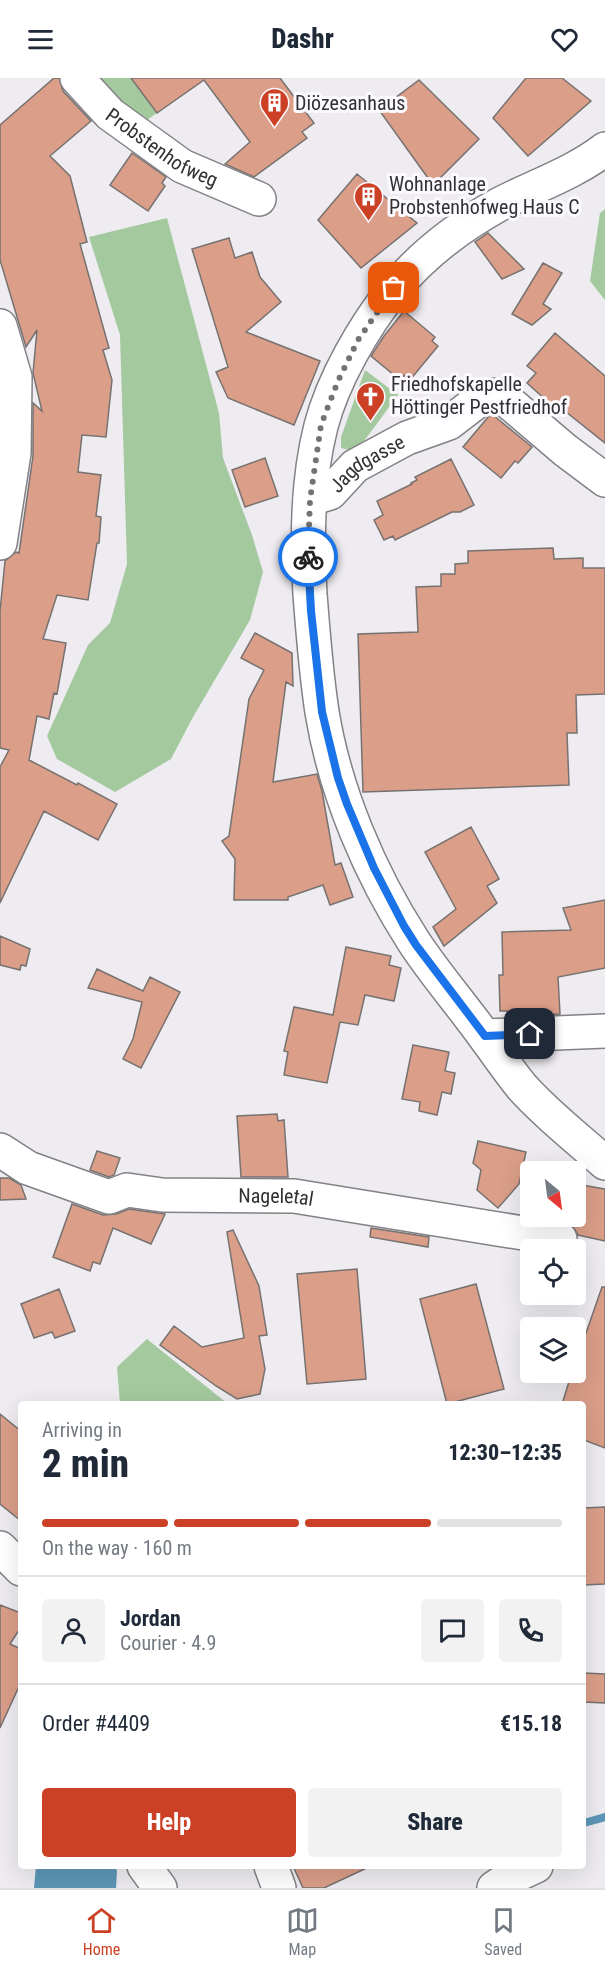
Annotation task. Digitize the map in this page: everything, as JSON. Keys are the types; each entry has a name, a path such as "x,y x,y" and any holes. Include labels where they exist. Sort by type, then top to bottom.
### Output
{"street":[{"name":"Probstenhofweg","path":"77,78 110,114 182,166 259,199"},
{"path":"605,149 591,160 500,205 456,232 423,258 394,288 367,325 338,381 321,425 310,500 307,544 311,611 322,712 338,778 363,844 404,926 523,1087 552,1117 605,1163"},
{"path":"0,326 15,377 14,453 0,543"},
{"name":"Jagdgasse","path":"310,500 330,493 355,466 407,438 449,423 479,400 491,395 504,398 565,450 605,480"},
{"path":"485,1036 605,1031"},
{"name":"Nageletal","path":"0,1150 28,1168 109,1197 127,1190 162,1195 294,1196 560,1239"},
{"path":"0,1548 18,1566"},
{"path":"146,1869 160,1888"},
{"path":"272,1869 279,1888"},
{"path":"495,1888 530,1869"}],"green space":[{"path":"94,78 131,78 157,113 140,125"},
{"path":"605,209 605,300 590,281 600,213"},
{"path":"167,218 219,413 223,458 252,535 263,572 250,620 171,759 115,792 57,759 47,736 88,645 110,623 127,564 120,335 89,237"},
{"path":"365,370 398,395 356,452 341,448 341,437"},
{"path":"147,1339 224,1401 120,1401 117,1367"}],"water":[{"path":"36,1869 116,1869 117,1871 116,1888 34,1888"}],"building":[{"path":"54,78 59,78 63,91 91,121 50,156 70,176 87,242 80,244 109,348 103,350 112,380 106,437 82,435 78,472 101,475 96,516 101,517 99,543 97,543 88,600 57,595 43,639 66,643 57,694 54,693 49,719 37,716 29,760 117,804 98,840 44,811 0,903 0,767 9,750 0,748 0,611 5,561 16,552 19,553 33,456 33,403 42,411 33,373 37,330 26,347 0,260 0,125"},
{"name":"Diözesanhaus","path":"131,78 280,78 314,123 302,132 307,138 254,177 225,164 250,142 204,80 157,113"},
{"path":"526,78 562,78 591,101 528,156 493,118"},
{"path":"419,80 479,139 433,185 379,110"},
{"path":"132,153 166,177 162,183 165,186 148,211 110,185"},
{"name":"Wohnanlage Probstenhofweg Haus C","path":"357,174 417,223 361,268 318,220"},
{"path":"488,233 524,269 502,279 475,242"},
{"path":"229,238 235,258 252,252 260,277 281,302 246,332 320,361 294,425 228,398 216,372 228,367 192,249"},
{"path":"543,263 562,273 543,304 551,309 532,325 512,314"},
{"path":"404,311 435,337 432,341 438,346 410,380 404,375 400,380 371,356"},
{"path":"555,333 605,376 605,443 561,408 558,411 527,383 536,373 527,366"},
{"path":"493,415 532,447 518,463 515,461 501,478 463,447 489,416"},
{"path":"265,458 278,496 245,507 232,470"},
{"path":"451,459 474,505 460,512 452,512 395,540 393,536 384,540 374,520 383,515 377,501 412,484 417,480 415,477"},
{"path":"553,548 554,559 583,558 583,568 605,568 605,694 576,695 577,733 567,733 569,785 363,792 358,634 418,632 416,587 441,586 441,574 455,574 455,564 468,563 468,551"},
{"path":"255,633 292,653 293,686 286,682 273,782 317,774 335,865 341,863 353,897 330,905 323,885 288,897 288,900 234,900 235,859 222,841 229,836 249,699 264,670 241,658"},
{"path":"471,827 499,879 487,886 497,903 444,946 433,927 456,909 425,852"},
{"path":"605,900 605,968 558,977 560,1014 507,1016 507,1011 500,1011 499,975 503,975 502,932 571,930 563,908"},
{"path":"0,936 30,949 26,966 21,965 20,970 0,965"},
{"path":"346,947 391,956 389,965 401,968 394,1001 365,995 358,1025 340,1022 327,1083 284,1075 288,1052 284,1051 294,1007 333,1015"},
{"path":"97,969 143,991 150,977 180,992 141,1068 123,1059 133,1039 142,1002 88,988"},
{"path":"413,1045 449,1052 445,1071 455,1073 451,1094 442,1092 437,1115 419,1111 420,1102 402,1099"},
{"path":"277,1114 278,1121 284,1120 288,1177 241,1177 237,1116"},
{"path":"478,1141 526,1152 524,1161 520,1161 519,1184 498,1208 477,1190 481,1170 473,1163"},
{"path":"97,1151 120,1158 114,1175 109,1177 90,1170"},
{"path":"0,1178 9,1178 21,1185 26,1199 0,1200"},
{"path":"586,1186 605,1189 605,1241 578,1235 573,1227 586,1227"},
{"path":"72,1204 103,1215 116,1214 129,1209 165,1214 151,1244 113,1228 100,1264 93,1262 90,1271 53,1257"},
{"path":"371,1228 429,1237 428,1247 370,1237"},
{"path":"233,1230 259,1286 267,1335 259,1336 265,1369 260,1394 237,1399 160,1345 174,1326 202,1347 244,1338 227,1232"},
{"path":"357,1269 366,1379 307,1384 297,1274"},
{"path":"476,1284 504,1389 458,1401 446,1401 420,1299"},
{"path":"602,1287 605,1287 605,1448 586,1441 586,1401 563,1401 569,1383 586,1383 586,1333"},
{"path":"59,1289 75,1331 55,1338 52,1332 34,1338 21,1304"},
{"path":"0,1414 18,1429 18,1519 0,1504"},
{"path":"605,1507 605,1584 586,1585 586,1508"},
{"path":"0,1605 18,1612 18,1632 10,1644 18,1648 18,1689 0,1728"},
{"path":"586,1673 605,1674 605,1703 586,1702"},
{"path":"294,1869 365,1869 324,1888 303,1888"}],"waterway":[{"path":"586,1822 605,1817"}],"way so far":[{"path":"308,557 310,500 321,425 338,381 358,340 394,288"}],"place":[{"name":"Diözesanhaus","path":"274,128"},
{"name":"Wohnanlage Probstenhofweg Haus C","path":"368,222"},
{"name":"Friedhofskapelle Höttinger Pestfriedhof","path":"370,422"}],"route":[{"path":"308,557 311,611 322,712 338,778 374,868 416,945 485,1036 530,1034"}]}
